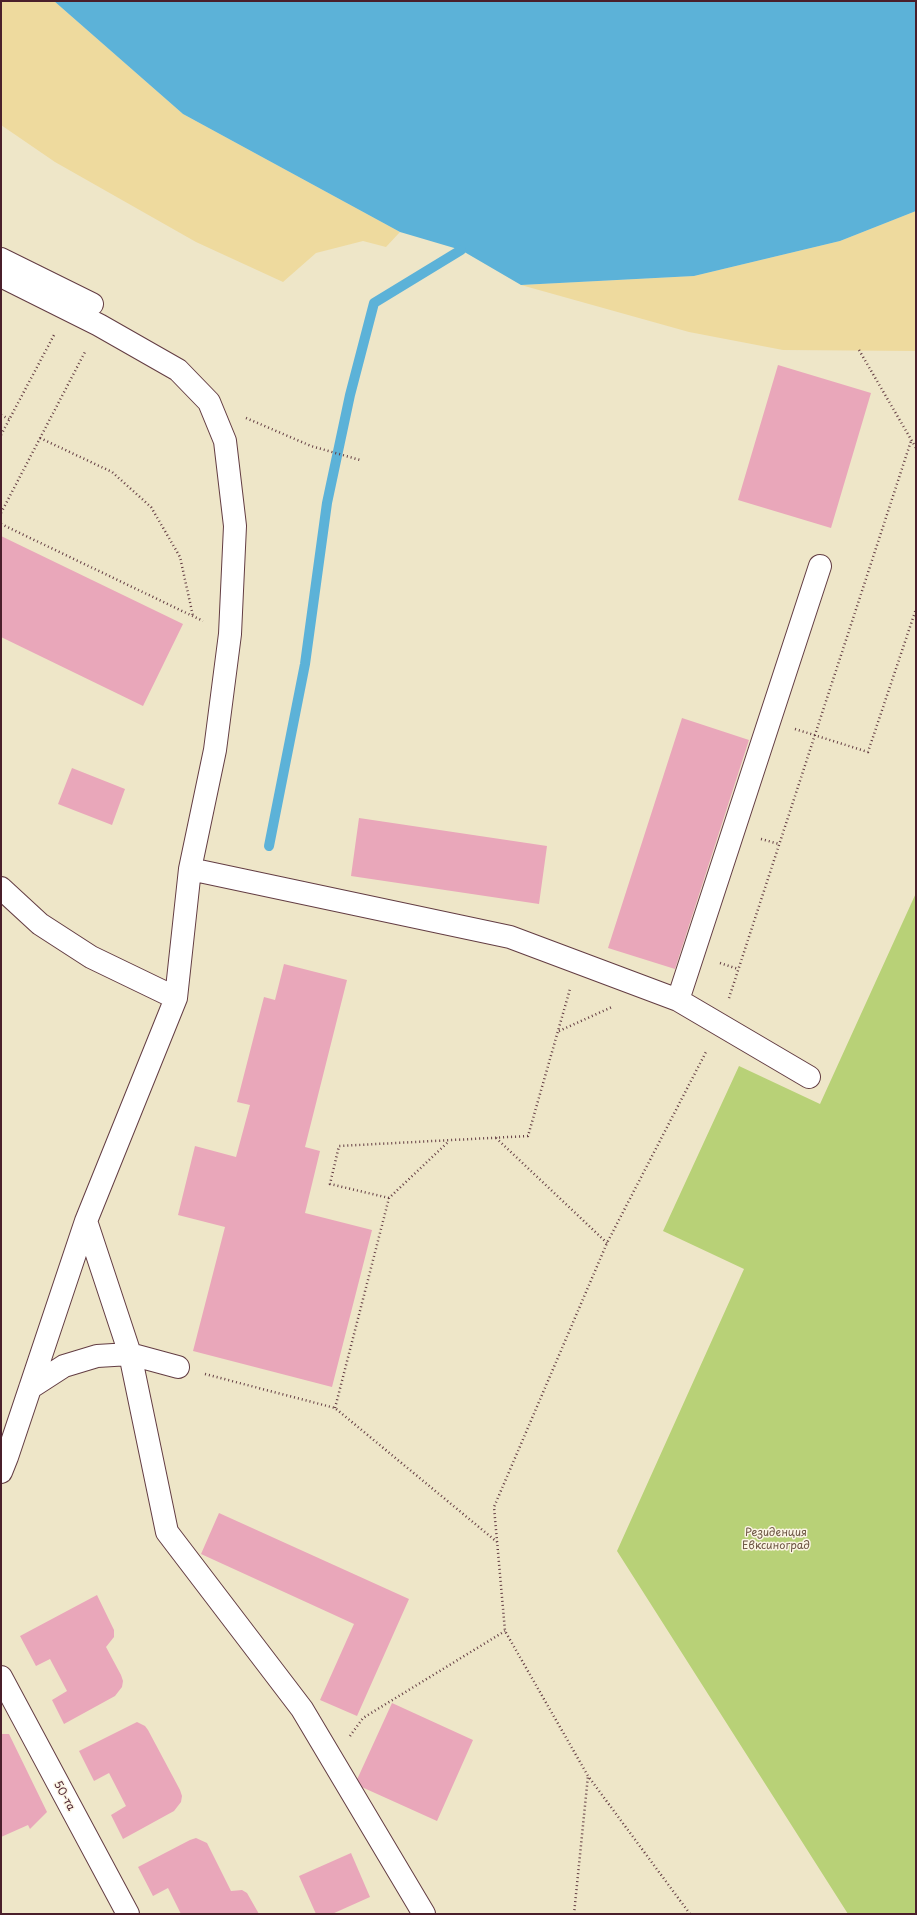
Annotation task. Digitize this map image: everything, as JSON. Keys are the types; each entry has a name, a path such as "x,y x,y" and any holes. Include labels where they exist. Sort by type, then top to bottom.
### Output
{"street":[{"path":"1,259 92,304"},
{"path":"1,276 100,325 178,370 209,402 225,441 235,526 230,634 215,750 190,869 176,998 86,1221 4,1465"},
{"path":"678,1000 820,566"},
{"path":"190,869 510,937 678,1000 809,1077"},
{"path":"1,888 40,924 91,957 176,998"},
{"path":"86,1221 130,1354 167,1532 302,1709 424,1914"},
{"path":"30,1388 64,1366 97,1356 130,1354 178,1367"},
{"name":"50-та","path":"1,1677 128,1914"}],"path":[{"path":"1,435 68,309"},
{"path":"1,513 100,325"},
{"path":"859,350 916,448"},
{"path":"209,402 311,446 360,460"},
{"path":"1,415 9,419"},
{"path":"40,438 112,472 151,507 180,557 193,616"},
{"path":"690,1914 588,1776 505,1631 494,1507 608,1243 720,1025 912,441"},
{"path":"1,524 230,634"},
{"path":"815,736 868,752 916,609"},
{"path":"389,1198 330,1184 339,1146 528,1136 578,962"},
{"path":"558,1032 649,990"},
{"path":"496,1138 608,1243"},
{"path":"335,1408 389,1198 449,1141"},
{"path":"178,1367 335,1408 497,1542"},
{"path":"333,1761 363,1718 505,1631"},
{"path":"574,1914 588,1776"}],"green space":[{"name":"Резиденция Евксиноград","path":"916,893 916,1914 848,1914 617,1551 744,1269 663,1231 739,1066 820,1104"}],"sand":[{"path":"1,1 54,1 183,114 400,232 386,247 363,241 316,253 283,282 196,242 55,162 1,125"},
{"path":"916,211 916,351 783,350 689,332 521,285 694,276 840,241"}],"water":[{"path":"54,1 916,1 916,211 840,241 694,276 521,285 461,250 400,232 183,114"}],"building":[{"path":"778,365 871,393 831,528 738,500"},
{"path":"1,536 183,624 143,706 1,637"},
{"path":"682,718 749,740 675,969 608,948"},
{"path":"72,768 125,789 112,825 58,804"},
{"path":"359,818 547,846 539,904 351,876"},
{"path":"284,964 347,980 305,1147 320,1151 305,1213 372,1230 332,1387 193,1351 225,1227 178,1215 195,1146 236,1157 250,1105 237,1102 264,997 275,1000"},
{"path":"219,1513 409,1599 357,1716 320,1700 354,1624 201,1554"},
{"path":"97,1595 114,1630 114,1637 106,1647 121,1675 123,1681 122,1687 115,1696 64,1724 52,1700 67,1691 50,1659 36,1666 20,1636"},
{"path":"392,1703 473,1740 437,1821 355,1784"},
{"path":"137,1722 145,1726 148,1730 182,1796 181,1802 174,1811 123,1839 111,1815 126,1806 109,1773 94,1781 79,1751"},
{"path":"1,1734 9,1734 47,1812 30,1829 28,1825 1,1837"},
{"path":"196,1838 207,1843 231,1891 242,1890 247,1893 259,1914 181,1914 168,1888 153,1896 138,1867"},
{"path":"351,1853 370,1897 332,1914 316,1914 299,1876"}],"waterway":[{"path":"269,846 305,664 327,503 350,395 374,303 461,250"}]}
